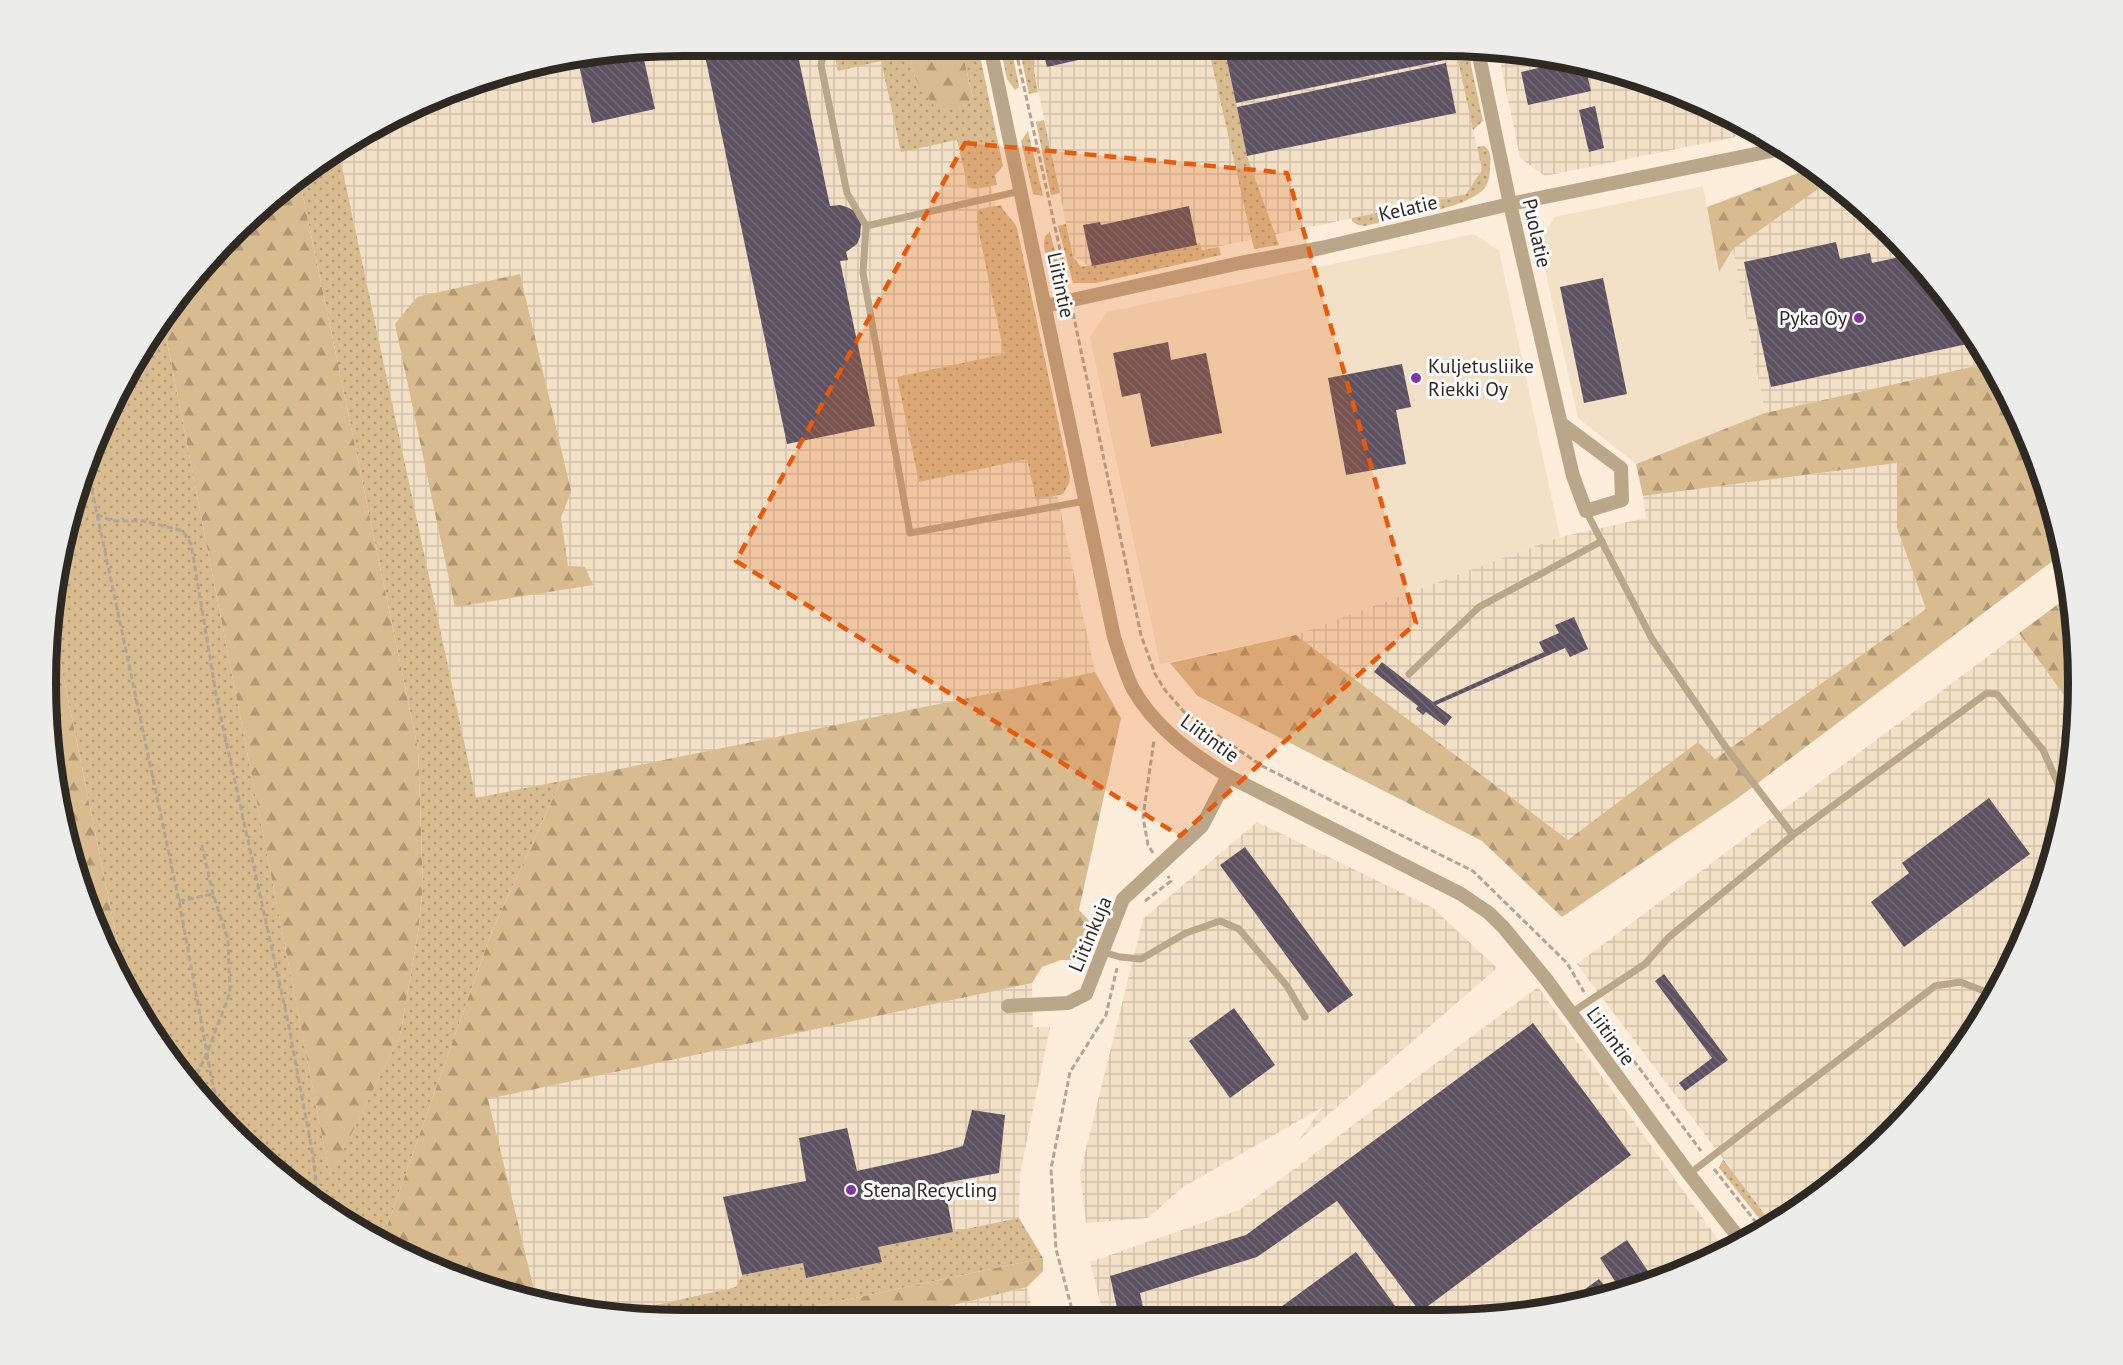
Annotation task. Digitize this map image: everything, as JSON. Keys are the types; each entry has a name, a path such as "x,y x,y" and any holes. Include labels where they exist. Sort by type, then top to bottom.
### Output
{"street":[{"name":"Liitintie","path":"992,56 1114,637 1133,689 1165,730 1200,759 1228,776 1461,894 1489,913 1546,979 1736,1235"},
{"name":"Puolatie","path":"1479,57 1510,204 1573,476 1586,511"},
{"name":"Kelatie","path":"1046,306 1240,263 1321,248 1510,204 1772,151"},
{"path":"1562,424 1621,468 1622,500 1586,511"},
{"name":"Liitinkuja","path":"1008,1006 1068,1003 1086,994 1123,899 1202,826 1228,776"}],"lane":[{"path":"823,56 821,65 847,193 866,226 862,273 910,532 1086,500"},
{"path":"866,226 1021,191"},
{"path":"1586,511 1652,639 1725,746 1792,835"},
{"path":"1409,674 1479,607 1602,542"},
{"path":"1570,1013 1645,964 1669,937 1792,835 1987,693 1997,694 2043,750 2058,785"},
{"path":"1103,952 1120,957 1141,959 1185,933 1220,921 1239,929 1287,986 1305,1017"},
{"path":"1689,1174 1935,986 1960,982 1986,991"}],"path":[{"path":"1017,56 1071,300 1082,363 1140,635 1155,674 1184,712 1262,766 1473,870 1567,963 1589,1001 1757,1223"},
{"path":"90,479 179,901 213,1086 219,1104"},
{"path":"97,514 112,521 144,521 183,531 191,544 217,700 287,1017 312,1150 315,1190"},
{"path":"1138,907 1171,880 1148,845 1143,817 1153,740 1184,712"},
{"path":"196,1077 230,993 228,939 213,894 201,842"},
{"path":"179,901 213,894"},
{"path":"1072,1310 1056,1249 1051,1169 1070,1072 1106,1015 1120,957"}],"highlighted area":[{"path":"965,143 1287,173 1416,623 1180,836 736,561"}],"shaded area":[{"path":"682,56 963,56 1095,672 476,799 340,157 405,120 443,103 520,77 601,61"},
{"path":"1031,56 1457,56 1482,170 1466,194 1098,272 1073,256"},
{"path":"1500,59 1563,68 1642,89 1680,103 1745,135 1545,176 1520,158"},
{"name":"Pyka Oy","path":"1821,184 1854,211 1912,269 1962,334 1981,365 1765,413 1733,249 1821,187"},
{"path":"1703,186 1719,271 1733,249 1765,413 1636,464 1578,418 1539,242 1555,217"},
{"path":"1474,234 1499,251 1560,537 1296,635 1160,664 1090,337 1107,312","holes":["1167,342 1171,360 1222,433 1151,447 1140,393 1122,397 1113,353"]},
{"path":"1898,463 1897,528 1926,609 1715,759 1698,743 1568,840 1296,635 1560,537 1646,518 1643,496"},
{"path":"2019,633 2067,700 2062,764 2046,845 2020,922 1983,996 1962,1031 1938,1064 1884,1126 1822,1180 1767,1217 1577,964"},
{"path":"1257,822 1433,908 1497,968 1298,1141 1323,1107 1183,1187 1148,1218 1086,1223 1080,1173 1143,919"},
{"path":"1032,983 1033,1027 1050,1027 1020,1174 1019,1218 879,1248 882,1262 806,1278 803,1263 742,1275 736,1287 642,1308 601,1304 534,1291 487,1099"},
{"path":"1538,987 1721,1243 1680,1262 1603,1288 1522,1304 1440,1310 1102,1310 1090,1262 1239,1210"},
{"path":"1027,1287 1032,1310 933,1310"}],"green space":[{"path":"834,56 910,56 915,78 973,98 963,56 980,56 1003,166 995,175 997,185 975,189 968,187 957,140 901,152 881,61 838,71"},
{"path":"910,56 963,56 973,98 959,107 934,106 915,78"},
{"path":"1002,56 1013,56 1019,87 1015,90 1007,79"},
{"path":"1021,56 1035,56 1034,71 1038,92 1029,94"},
{"path":"1210,56 1227,56 1247,156 1279,245 1254,249"},
{"path":"1457,56 1469,57 1483,121 1473,130"},
{"path":"1044,120 1060,193 1051,195 1036,122"},
{"path":"1028,131 1043,196 1033,194 1021,141"},
{"path":"1484,146 1490,155 1489,178 1484,189 1474,196 1461,203 1410,217 1364,226 1352,221 1352,218 1466,194 1482,170 1477,147"},
{"path":"340,157 476,798 561,781 492,931 384,1234 334,1204 301,1180 239,1126 211,1096 161,1031 122,963 57,641 68,560 89,481 120,405 165,329 330,1176 400,1036 418,933 423,885 418,749 301,185"},
{"path":"1803,171 1821,184 1821,187 1733,249 1719,272 1707,207"},
{"path":"301,185 418,749 423,885 418,933 400,1036 330,1177 165,329 211,269 239,239"},
{"path":"1001,205 1017,228 1070,477 1063,494 1036,500 1027,459 919,482 897,377 1004,354 977,223 977,213 980,209"},
{"path":"1066,224 1073,256 1081,267 1200,243 1202,250 1219,247 1221,255 1096,283 1073,283 1058,226"},
{"path":"1050,232 1060,275 1045,252 1045,236"},
{"path":"520,274 571,491 561,518 568,566 585,567 593,585 455,607 395,324 417,297"},
{"path":"1981,365 2003,405 2020,443 2046,520 2055,559 1738,798 1562,917 1482,841 1198,696 1170,663 1296,635 1568,840 1698,742 1715,759 1926,609 1897,528 1897,463 1643,496 1636,464 1765,413"},
{"path":"2062,601 2066,641 2067,700 2019,633"},
{"path":"57,644 122,963 89,884 68,805 57,724"},
{"path":"1095,672 1121,718 1079,910 1094,926 1090,960 1061,960 1042,967 1032,983 488,1099 534,1291 443,1262 384,1234 492,931 561,781"},
{"path":"1723,1159 1767,1217 1761,1221 1719,1168"},
{"path":"1019,1218 1043,1258 799,1310 642,1308 736,1287 742,1275 803,1263 806,1278 881,1262 878,1247"},
{"path":"1043,1258 1043,1271 1027,1287 933,1310 799,1310"}],"building":[{"path":"705,56 798,56 830,206 840,205 854,211 861,224 857,244 846,252 848,260 840,261 875,426 787,444"},
{"path":"1044,56 1096,56 1047,67"},
{"path":"1226,56 1440,56 1444,56 1445,60 1236,103"},
{"path":"643,57 655,109 592,123 579,65"},
{"path":"1446,63 1456,113 1247,156 1237,107"},
{"path":"1549,66 1587,73 1591,91 1528,105 1521,72"},
{"path":"1595,106 1604,148 1589,152 1579,110"},
{"path":"1189,206 1197,245 1092,266 1083,225 1100,222 1101,225"},
{"name":"Pyka Oy","path":"1836,242 1840,259 1870,253 1872,263 1901,257 1938,301 1968,344 1771,387 1744,262"},
{"path":"1603,278 1627,394 1584,403 1560,287"},
{"path":"1168,342 1171,360 1206,353 1222,433 1151,447 1140,393 1122,397 1113,353"},
{"path":"1402,364 1411,407 1396,410 1406,464 1346,475 1328,378"},
{"path":"1574,617 1588,649 1570,657 1565,648 1436,705 1452,717 1445,726 1426,712 1423,715 1416,709 1418,706 1374,672 1382,662 1433,702 1544,652 1539,642 1559,633 1555,625"},
{"path":"1989,798 2030,854 1904,947 1871,902 1909,873 1902,863"},
{"path":"1245,847 1353,995 1328,1013 1220,865"},
{"path":"1664,974 1728,1060 1685,1091 1679,1083 1712,1058 1655,981"},
{"path":"1234,1008 1275,1065 1230,1098 1189,1041"},
{"path":"1533,1023 1631,1155 1423,1310 1419,1310 1337,1201 1257,1257 1140,1293 1144,1310 1117,1310 1110,1276 1246,1235"},
{"name":"Stena Recycling","path":"972,1110 1005,1115 999,1173 944,1183 953,1232 878,1247 882,1262 806,1278 803,1263 742,1275 723,1197 806,1181 799,1138 847,1128 857,1171 963,1146"},
{"path":"1627,1240 1649,1273 1617,1284 1600,1258"},
{"path":"1356,1252 1398,1310 1277,1310"},
{"path":"1599,1279 1605,1287 1603,1288 1579,1293"}],"place":[{"name":"Pyka Oy","path":"1859,318"},
{"name":"Kuljetusliike Riekki Oy","path":"1416,378"},
{"name":"Stena Recycling","path":"851,1190"}]}
